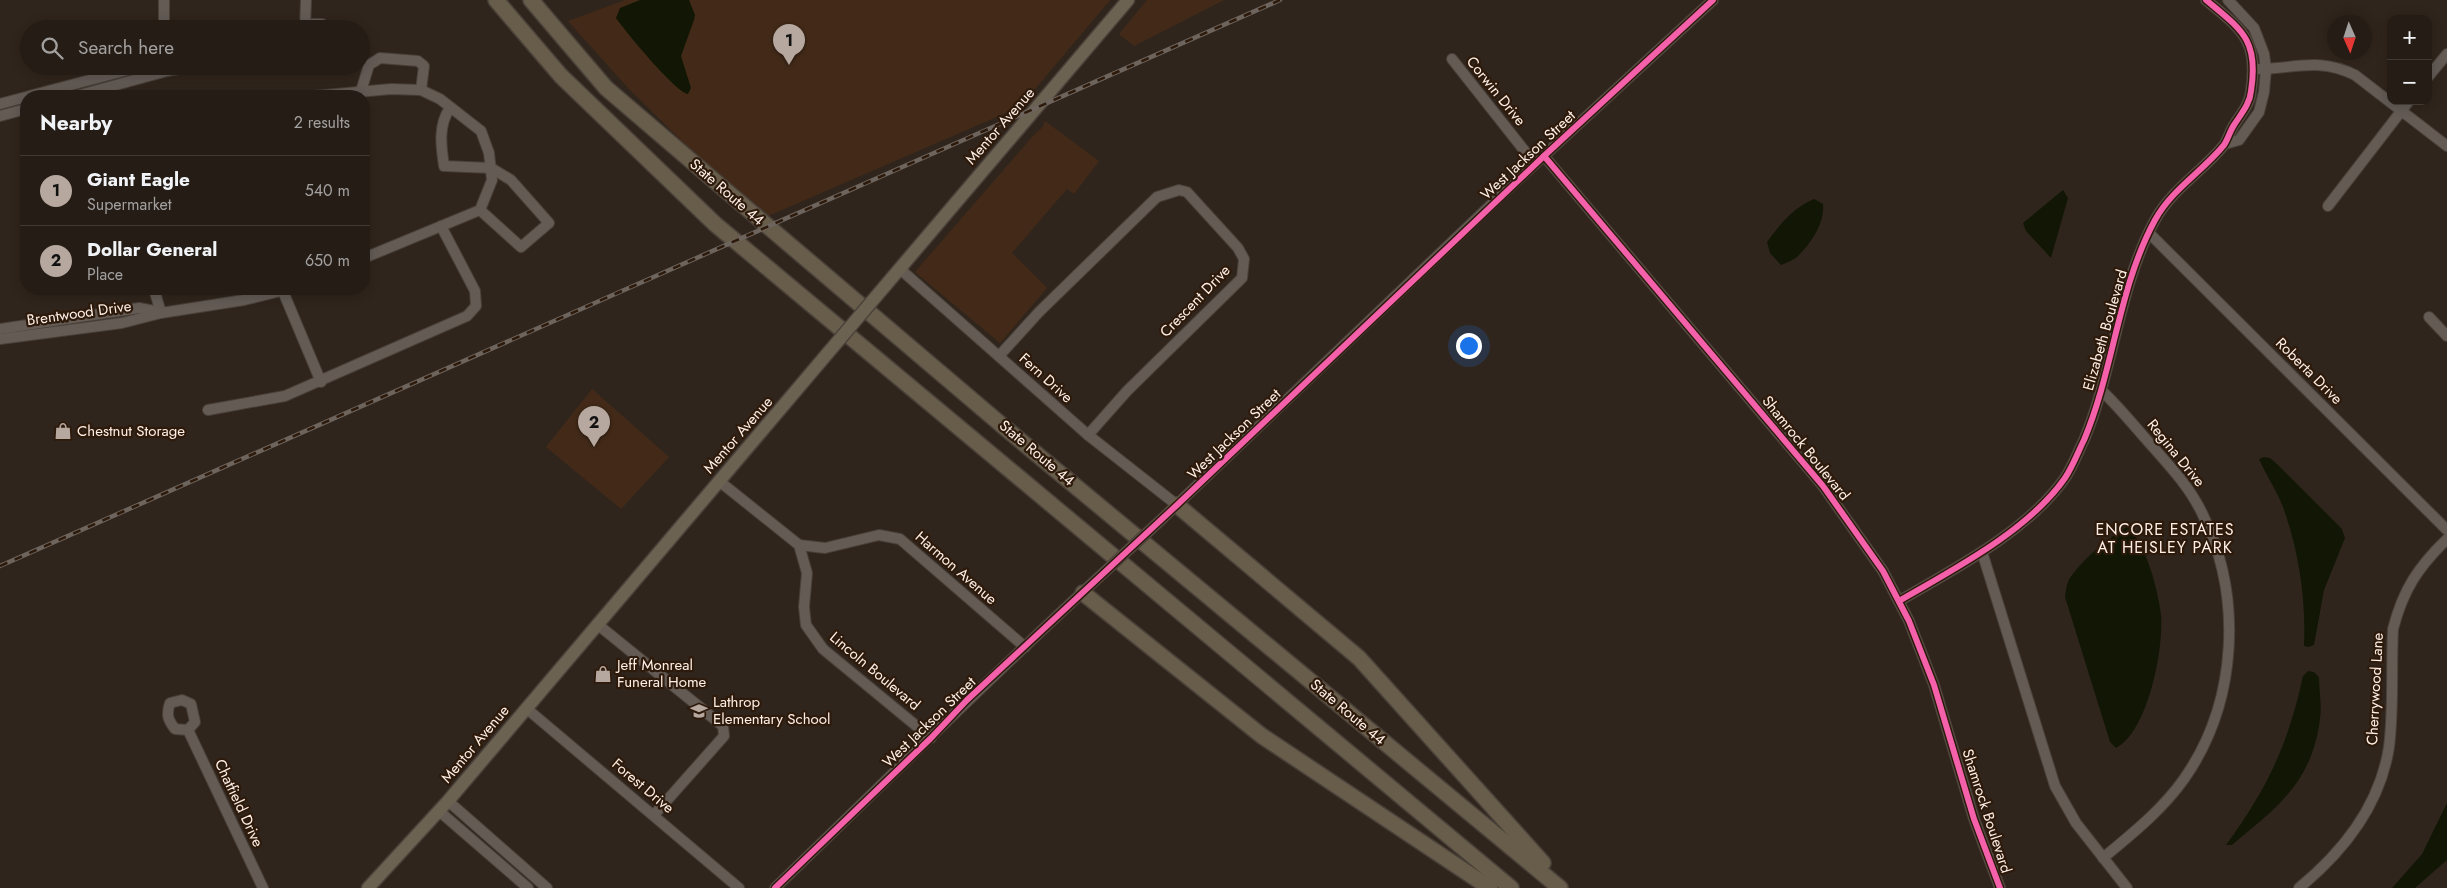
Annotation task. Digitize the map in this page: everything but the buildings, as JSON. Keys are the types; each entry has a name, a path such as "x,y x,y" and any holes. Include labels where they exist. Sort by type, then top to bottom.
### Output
{"highway":[{"name":"State Route 44","path":"496,0 561,76 715,224 1511,888"},
{"name":"State Route 44","path":"531,0 606,88 1012,433 1560,888"},
{"path":"1177,505 1359,658 1482,798 1566,888"},
{"path":"1082,593 1262,736 1490,888"}],"main road":[{"name":"Mentor Avenue","path":"368,888 443,806 1128,0"}],"street":[{"path":"164,0 164,20"},
{"path":"306,0 306,20"},
{"name":"West Jackson Street","path":"775,888 931,738 967,700 1177,505 1535,164 1713,0"},
{"name":"Elizabeth Boulevard","path":"1899,601 1982,552 2034,511 2066,476 2089,428 2131,280 2150,233 2165,205 2188,179 2225,144 2230,130 2247,106 2251,94 2253,69 2244,33 2206,0"},
{"name":"Elizabeth Boulevard","path":"2225,144 2239,140 2259,112 2266,70 2264,54 2254,28 2228,0"},
{"path":"2432,72 2447,54"},
{"path":"370,64 380,58 418,60 424,66 421,90"},
{"name":"Corwin Drive","path":"1452,59 1535,164"},
{"path":"2253,69 2266,70 2314,64 2342,69 2355,75 2447,146"},
{"path":"54,90 110,75"},
{"path":"98,90 152,75"},
{"path":"361,90 366,75"},
{"path":"370,90 421,90 440,99 481,131 489,153 492,180 480,210 370,256"},
{"path":"0,104 20,99"},
{"path":"2328,206 2406,105"},
{"path":"450,108 443,118 442,126 441,144 444,166 490,168 511,180 549,223 520,247 480,210"},
{"path":"0,116 20,111"},
{"name":"Shamrock Boulevard","path":"1544,156 1823,486 1883,571 1909,621 1934,685 1974,819 2000,888"},
{"name":"Crescent Drive","path":"999,356 1039,312 1157,197 1179,190 1187,192 1238,248 1244,260 1242,278 1127,391 1088,435"},
{"path":"208,410 285,396 467,316 476,306 475,292 442,226"},
{"name":"Roberta Drive","path":"2150,233 2447,530"},
{"name":"Fern Drive","path":"900,269 1088,435 1177,505"},
{"path":"156,295 161,313"},
{"name":"Brentwood Drive","path":"0,339 122,323 161,313 264,295"},
{"path":"286,295 320,382"},
{"name":"Brentwood Drive","path":"0,329 139,308 161,313"},
{"path":"2429,318 2447,336"},
{"name":"Regina Drive","path":"2101,390 2182,480 2201,511 2220,562 2230,629 2229,660 2225,684 2214,720 2194,764 2149,820 2103,858"},
{"path":"719,481 799,545"},
{"name":"Harmon Avenue","path":"799,545 825,548 880,535 900,540 1025,647"},
{"name":"Cherrywood Lane","path":"2299,888 2338,853 2357,830 2368,810 2384,767 2388,748 2393,629 2398,610 2410,582 2447,539"},
{"name":"Lincoln Boulevard","path":"799,545 807,573 804,607 806,625 823,649 931,738"},
{"path":"1982,552 2055,786 2076,823 2127,888"},
{"path":"597,624 723,726 724,736 654,815"},
{"name":"Forest Drive","path":"526,708 739,888"},
{"name":"Chatfield Drive","path":"188,730 263,888"},
{"path":"443,806 528,888"},
{"path":"443,806 547,888"}],"shaded area":[{"path":"625,0 1110,0 1020,107 768,216 689,148 629,89 568,21"},
{"path":"640,0 689,0 695,15 681,56 691,88 688,94 662,73 616,18 620,8"},
{"path":"1147,0 1224,0 1134,46 1119,34"},
{"path":"1045,121 1099,161 1074,194 1067,189 1012,253 1047,288 1000,343 915,272 1033,136 1043,127"},
{"path":"2063,190 2068,198 2051,258 2026,231 2023,223"},
{"path":"1814,199 1823,204 1822,218 1816,232 1798,256 1781,265 1770,253 1767,242 1788,217 1799,207"},
{"path":"592,389 669,457 621,509 546,447"},
{"path":"2264,457 2270,458 2278,465 2342,529 2345,538 2324,590 2314,645 2309,647 2304,646 2304,610 2300,575 2289,524 2281,501 2259,459"},
{"path":"2128,526 2146,556 2154,580 2161,615 2161,630 2157,667 2145,708 2137,725 2127,739 2116,748 2110,742 2065,597 2069,580 2084,561 2113,536"},
{"path":"2308,671 2314,672 2319,677 2321,708 2316,741 2301,777 2290,792 2264,818 2232,845 2226,845 2253,805 2274,765 2290,724 2303,676"},
{"path":"2447,803 2447,860 2415,888 2392,888 2422,854"}],"railway":[{"path":"0,566 1280,0"}],"cycle path":[{"path":"775,888 931,738 967,700 1177,505 1544,156 1713,0"},
{"path":"1899,601 1966,562 2011,532 2050,497 2070,469 2094,413 2124,301 2143,246 2155,220 2170,199 2224,145 2247,105 2250,96 2253,74 2250,48 2238,29 2206,0"},
{"path":"1544,156 1823,486 1883,571 1909,621 1934,685 1974,819 2000,888"}],"place":[{"name":"Giant Eagle","path":"789,65"},
{"name":"Chestnut Storage","path":"63,431"},
{"name":"Dollar General","path":"594,447"},
{"name":"Jeff Monreal Funeral Home","path":"603,674"},
{"name":"Lathrop Elementary School","path":"699,711"}],"district":[{"name":"ENCORE ESTATES AT HEISLEY PARK","path":"2165,538"}]}
